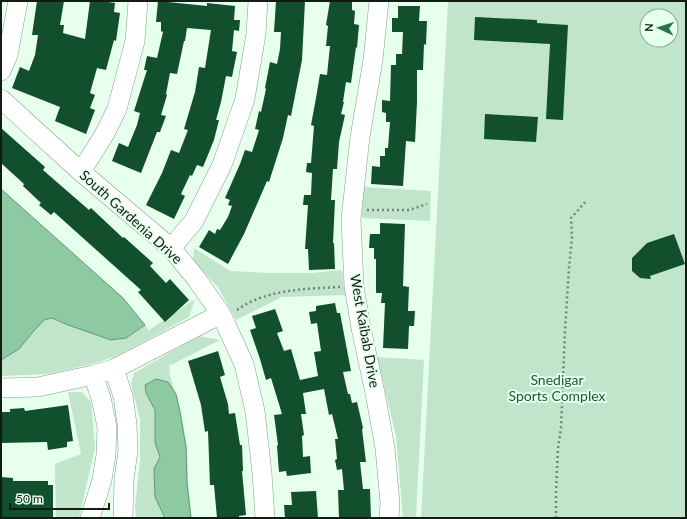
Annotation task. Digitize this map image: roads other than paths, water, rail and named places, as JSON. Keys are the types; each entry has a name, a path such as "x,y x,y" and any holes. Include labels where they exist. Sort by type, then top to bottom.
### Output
{"street":[{"path":"1,71 8,55 18,1"},
{"path":"80,171 104,135 117,109 135,41 138,1"},
{"path":"170,248 194,221 222,165 245,99 256,34 258,1"},
{"name":"West Kaibab Drive","path":"379,1 373,60 360,137 351,219 354,286 376,393 385,448 390,503 389,518"},
{"name":"South Gardenia Drive","path":"1,99 80,171 170,248 195,277 222,317 244,364 255,411 262,473 265,518"},
{"path":"1,388 38,387 114,369 222,317"},
{"path":"114,369 123,396 127,424 128,451 124,479 123,518"},
{"path":"90,518 102,480 106,455 107,427 101,398 93,375"}],"park label":[{"name":"Snedigar Sports Complex","path":"557,388"}]}
